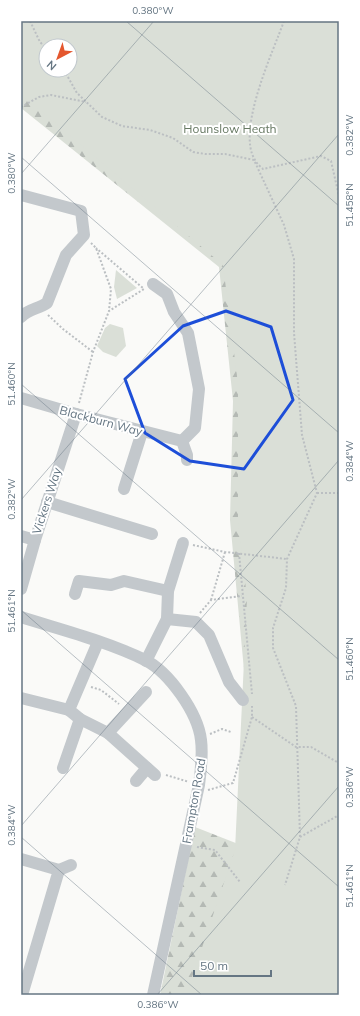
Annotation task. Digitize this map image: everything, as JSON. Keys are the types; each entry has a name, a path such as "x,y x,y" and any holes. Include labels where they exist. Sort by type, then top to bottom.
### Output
{"street":[{"path":"21,195 81,211 84,235 66,255 48,304 40,308 26,311 21,317"},
{"path":"153,284 167,294 174,312 188,333 199,389 195,428 182,441 187,455 187,460"},
{"name":"Blackburn Way","path":"21,398 142,432 182,441"},
{"name":"Vickers Way","path":"21,589 34,540 76,414"},
{"path":"124,489 142,432"},
{"path":"47,502 152,534"},
{"path":"21,536 34,540"},
{"path":"146,661 167,620 168,591 183,543"},
{"path":"75,594 79,581 111,585 124,581 168,591"},
{"name":"Frampton Road","path":"21,617 98,642 146,661 170,680 189,706 201,738 203,760 198,789 153,995"},
{"path":"167,620 196,622 209,635 229,682 243,700"},
{"path":"69,710 98,642"},
{"path":"108,733 146,692"},
{"path":"21,698 69,710 80,720 108,733 151,772 136,781"},
{"path":"63,768 80,720"},
{"path":"21,859 59,870 71,865"},
{"path":"22,991 59,870"}],"path":[{"path":"30,21 38,38"},
{"path":"284,21 252,108 249,138 254,160 284,224 294,259 294,333 302,435 317,494 286,559 286,588 273,628 273,648 296,706 296,747 300,837 285,885"},
{"path":"69,78 77,93 102,117 122,126 150,130 174,138 193,152 205,154 225,154 254,160 263,169 321,156 331,161 339,196"},
{"path":"21,107 39,97 52,95 86,102"},
{"path":"84,235 96,248 144,289 109,311"},
{"path":"76,414 93,352 109,311 111,289 96,248"},
{"path":"40,308 63,329 93,352"},
{"path":"317,494 339,493"},
{"path":"183,543 225,552 286,559"},
{"path":"193,622 211,600 225,552"},
{"path":"151,772 166,775 198,789 233,783 252,717 253,684 239,553"},
{"path":"211,600 242,596"},
{"path":"80,684 101,690 127,712"},
{"path":"252,717 296,747 312,746 339,763"},
{"path":"201,738 222,729 231,732"},
{"path":"300,837 339,816"},
{"path":"186,845 215,850 240,882"}],"highlighted area":[{"path":"226,311 271,327 293,400 244,469 190,461 145,433 125,379 183,326"}],"green space":[{"name":"Hounslow Heath","path":"21,21 339,21 339,995 186,995 235,850 247,598 238,521 238,384 223,265 21,94"},
{"path":"21,72 47,97 230,171 246,245 278,335 291,433 319,508 339,506 339,687 329,681 306,640 270,661 285,704 292,781 307,832 333,854 339,854 339,903 298,889 258,878 241,882 230,892 221,907 209,945 200,995 160,995 195,827 266,855 255,788 230,520 233,401 219,267 21,108"},
{"path":"116,270 137,288 117,299 114,287"},
{"path":"110,324 123,328 126,346 116,357 103,352 97,346 105,328"}]}
